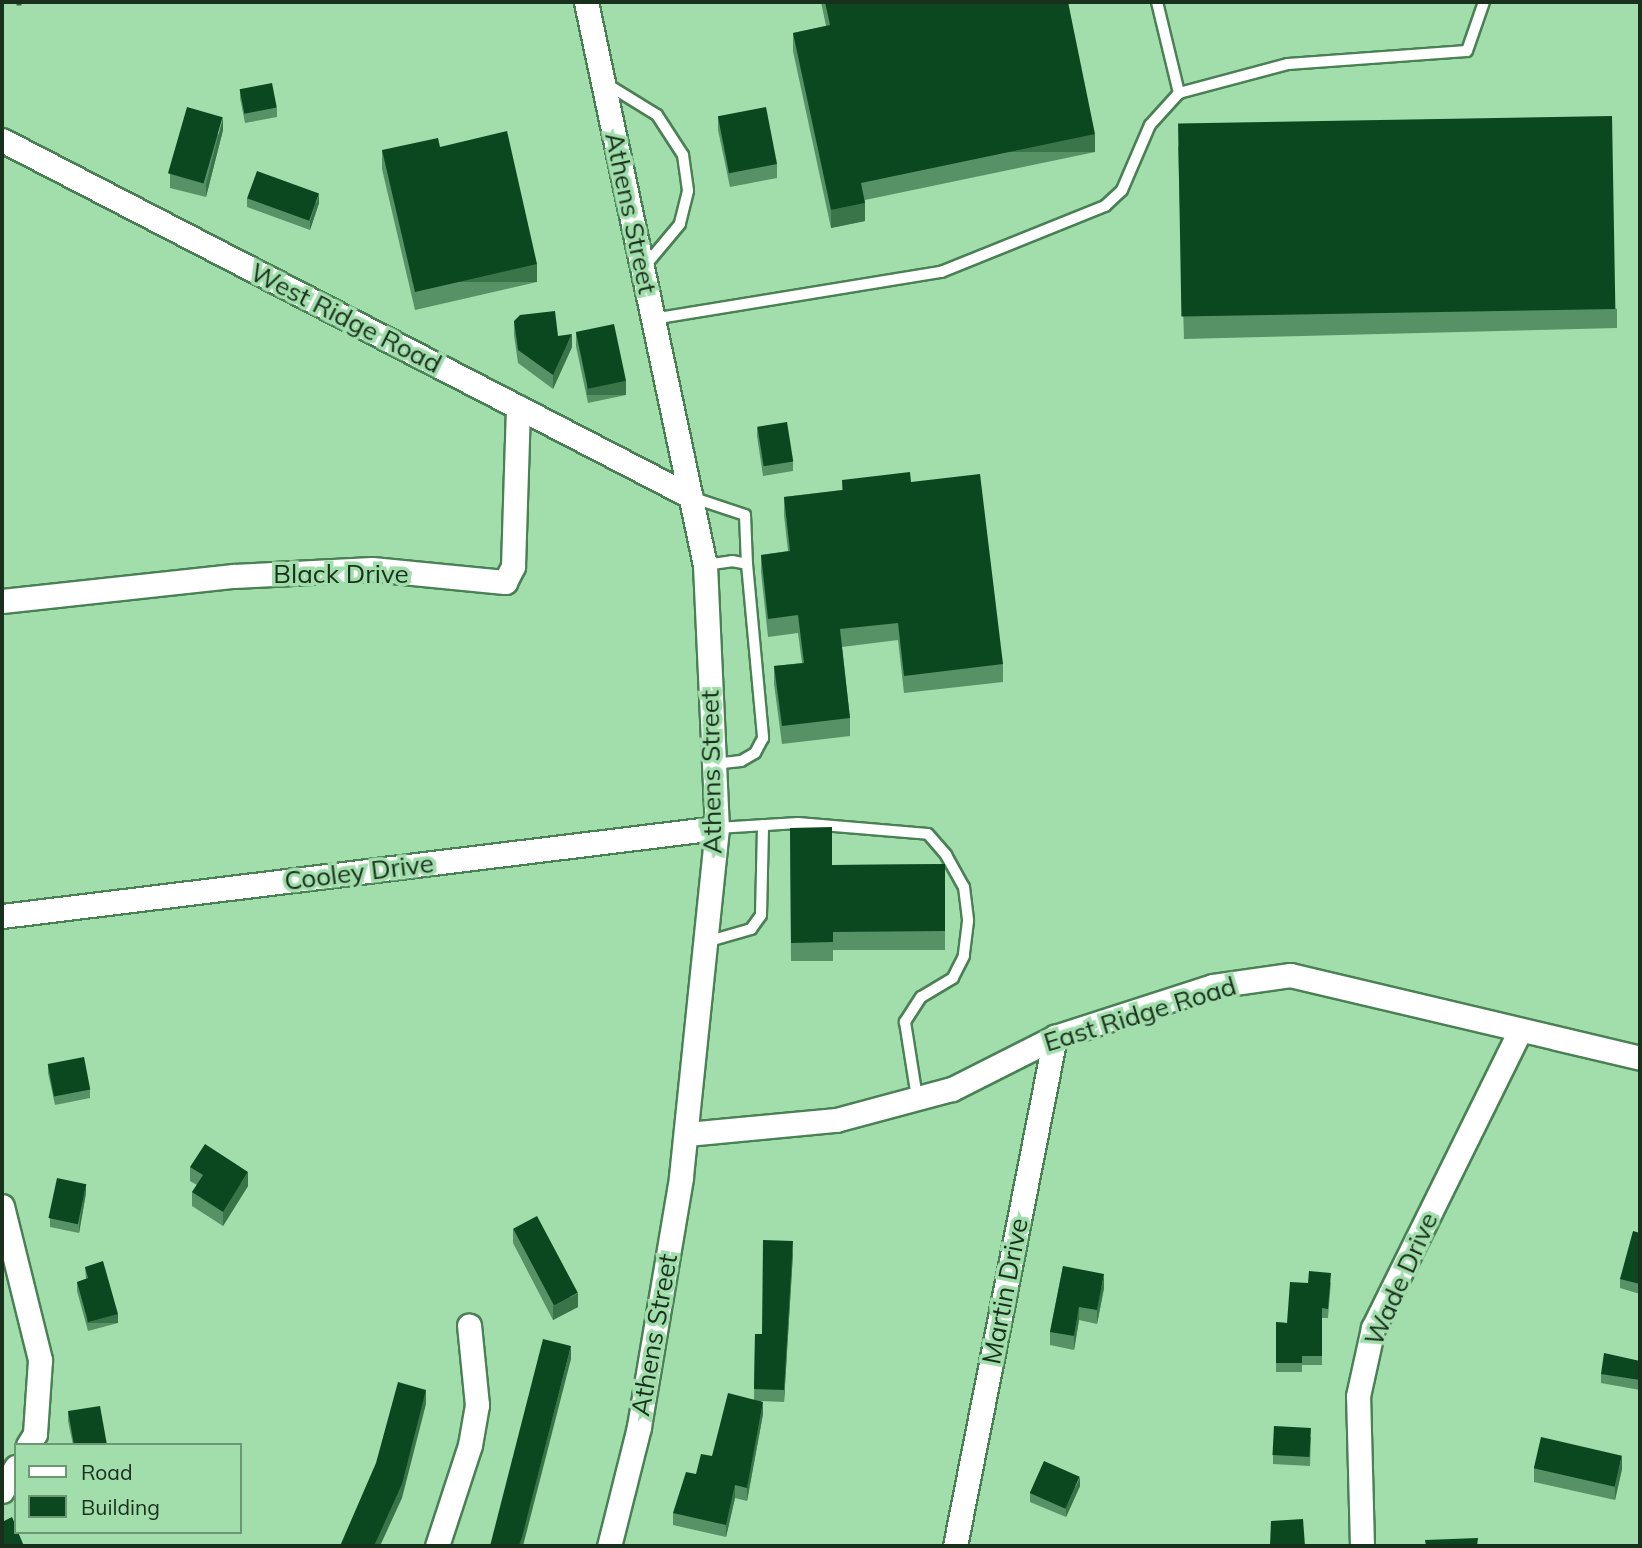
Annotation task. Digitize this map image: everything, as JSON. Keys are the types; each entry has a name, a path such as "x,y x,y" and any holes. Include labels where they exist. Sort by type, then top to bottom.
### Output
{"street":[{"name":"Athens Street","path":"586,2 705,565 717,828 687,1134 639,1427 609,1546"},
{"name":"West Ridge Road","path":"2,140 690,496"},
{"name":"Black Drive","path":"2,601 234,576 372,569 505,582 513,566 518,407"},
{"name":"Cooley Drive","path":"2,916 717,828"},
{"name":"East Ridge Road","path":"687,1134 836,1120 952,1089 1055,1037 1213,986 1290,975 1640,1058"},
{"name":"Wade Drive","path":"1362,1546 1358,1396 1373,1328 1520,1030"},
{"name":"Martin Drive","path":"955,1546 1055,1037"},
{"path":"2,1206 40,1360 34,1434 30,1443"},
{"path":"437,1546 470,1445 477,1405 469,1325"},
{"path":"2,1491 14,1470"}],"lane":[{"path":"1157,2 1179,93"},
{"path":"653,319 941,272 1105,206 1122,190 1150,125 1179,93 1288,64 1467,51 1483,2"},
{"path":"603,82 657,115 683,155 688,191 680,224 642,268"},
{"path":"690,496 745,515 763,738 755,753 741,761 713,764"},
{"path":"705,565 732,561 747,564"},
{"path":"717,828 797,823 928,834 946,855 964,887 965,944 953,978 921,997 905,1022 917,1098"},
{"path":"706,942 751,929 761,915 763,825"}],"building":[{"path":"825,2 1068,2 1095,134 861,183 865,203 831,210 793,33 830,25"},
{"path":"272,83 277,108 244,114 240,89"},
{"path":"187,107 223,117 204,184 168,173"},
{"path":"766,107 777,164 729,173 718,116"},
{"path":"1612,116 1615,309 1181,317 1178,124"},
{"path":"507,131 537,264 415,292 382,150 438,138 440,147"},
{"path":"257,171 319,194 309,221 247,198"},
{"path":"555,311 558,336 572,334 553,375 518,350 514,321 520,315"},
{"path":"614,324 626,381 588,389 576,332"},
{"path":"787,422 793,462 764,466 757,427"},
{"path":"910,472 911,482 980,474 1003,664 904,676 898,623 840,629 850,718 782,726 774,666 804,663 798,615 768,619 761,555 790,551 784,497 843,490 842,480"},
{"path":"832,827 832,865 945,864 945,931 833,932 833,942 791,943 790,828"},
{"path":"84,1057 90,1089 54,1096 48,1064"},
{"path":"205,1144 248,1172 223,1212 192,1192 203,1175 190,1167"},
{"path":"57,1178 86,1184 78,1224 48,1218"},
{"path":"537,1216 578,1293 554,1305 513,1229"},
{"path":"1633,1231 1640,1233 1640,1284 1620,1279"},
{"path":"763,1240 793,1241 784,1390 754,1389 755,1334 762,1334"},
{"path":"103,1261 118,1314 88,1322 77,1282 88,1278 85,1267"},
{"path":"1063,1266 1104,1274 1097,1310 1079,1307 1074,1336 1050,1332"},
{"path":"1309,1271 1331,1273 1328,1309 1322,1308 1322,1356 1302,1356 1302,1363 1276,1363 1276,1322 1287,1323 1290,1282 1308,1283"},
{"path":"543,1339 571,1346 519,1546 490,1546"},
{"path":"1604,1353 1640,1361 1640,1380 1601,1374"},
{"path":"398,1382 426,1390 402,1484 374,1546 340,1546 376,1463"},
{"path":"728,1393 763,1402 747,1488 735,1485 726,1525 673,1513 686,1472 696,1474 701,1454 712,1456"},
{"path":"100,1406 107,1443 74,1443 68,1411"},
{"path":"1274,1426 1311,1428 1309,1457 1272,1455"},
{"path":"1541,1437 1622,1456 1615,1487 1534,1468"},
{"path":"1044,1461 1080,1477 1065,1509 1030,1493"},
{"path":"12,1517 14,1534 19,1534 24,1546 2,1546 2,1522"},
{"path":"1303,1519 1305,1546 1270,1546 1271,1521"},
{"path":"1478,1538 1477,1546 1426,1546 1425,1540"}]}
